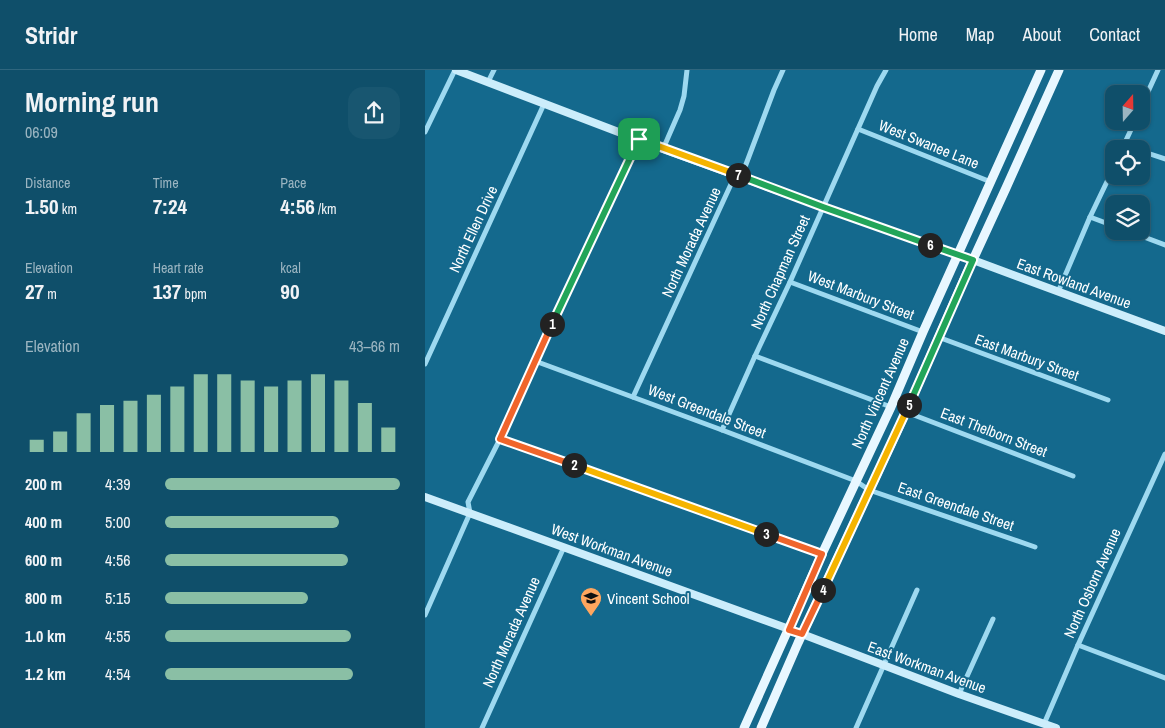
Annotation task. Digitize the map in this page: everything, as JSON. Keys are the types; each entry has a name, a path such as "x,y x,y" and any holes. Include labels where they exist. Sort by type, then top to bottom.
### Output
{"main road":[{"name":"North Vincent Avenue","path":"745,728 1041,70"},
{"name":"North Vincent Avenue","path":"761,728 802,634 906,412 1059,70"}],"street":[{"name":"East Rowland Avenue","path":"455,70 663,149 1165,331"},
{"path":"425,132 455,70"},
{"path":"488,82 493,70"},
{"path":"663,149 682,103 687,70"},
{"name":"North Morada Avenue","path":"633,397 732,182 745,167 783,70"},
{"name":"North Chapman Street","path":"722,430 791,282 877,86 886,70"},
{"path":"1150,88 1158,70 1165,73"},
{"name":"North Ellen Drive","path":"425,364 545,104"},
{"name":"West Swanee Lane","path":"858,129 991,182"},
{"path":"425,615 470,513 468,502 500,439 639,139"},
{"path":"1150,154 1165,159"},
{"path":"1058,292 1105,185"},
{"path":"1090,217 1105,223"},
{"path":"1150,239 1165,245"},
{"name":"West Marbury Street","path":"791,282 923,332"},
{"name":"East Marbury Street","path":"938,337 1108,400"},
{"path":"755,356 891,407"},
{"name":"West Greendale Street","path":"535,361 856,481 869,490"},
{"name":"East Thelborn Street","path":"906,412 1073,476"},
{"path":"500,439 822,554"},
{"name":"North Osborn Avenue","path":"1044,724 1165,454"},
{"name":"East Greendale Street","path":"869,490 1035,547"},
{"name":"West Workman Avenue","path":"425,496 789,630"},
{"name":"North Morada Avenue","path":"482,728 563,547"},
{"path":"856,728 917,590"},
{"path":"959,694 993,619"},
{"name":"East Workman Avenue","path":"789,630 959,694 1056,728"},
{"path":"1078,645 1165,678"}],"place":[{"name":"Vincent School","path":"591,617"}],"route":[{"path":"639,139 973,260 906,412 802,634 789,630 822,554 500,439 639,139"}]}
